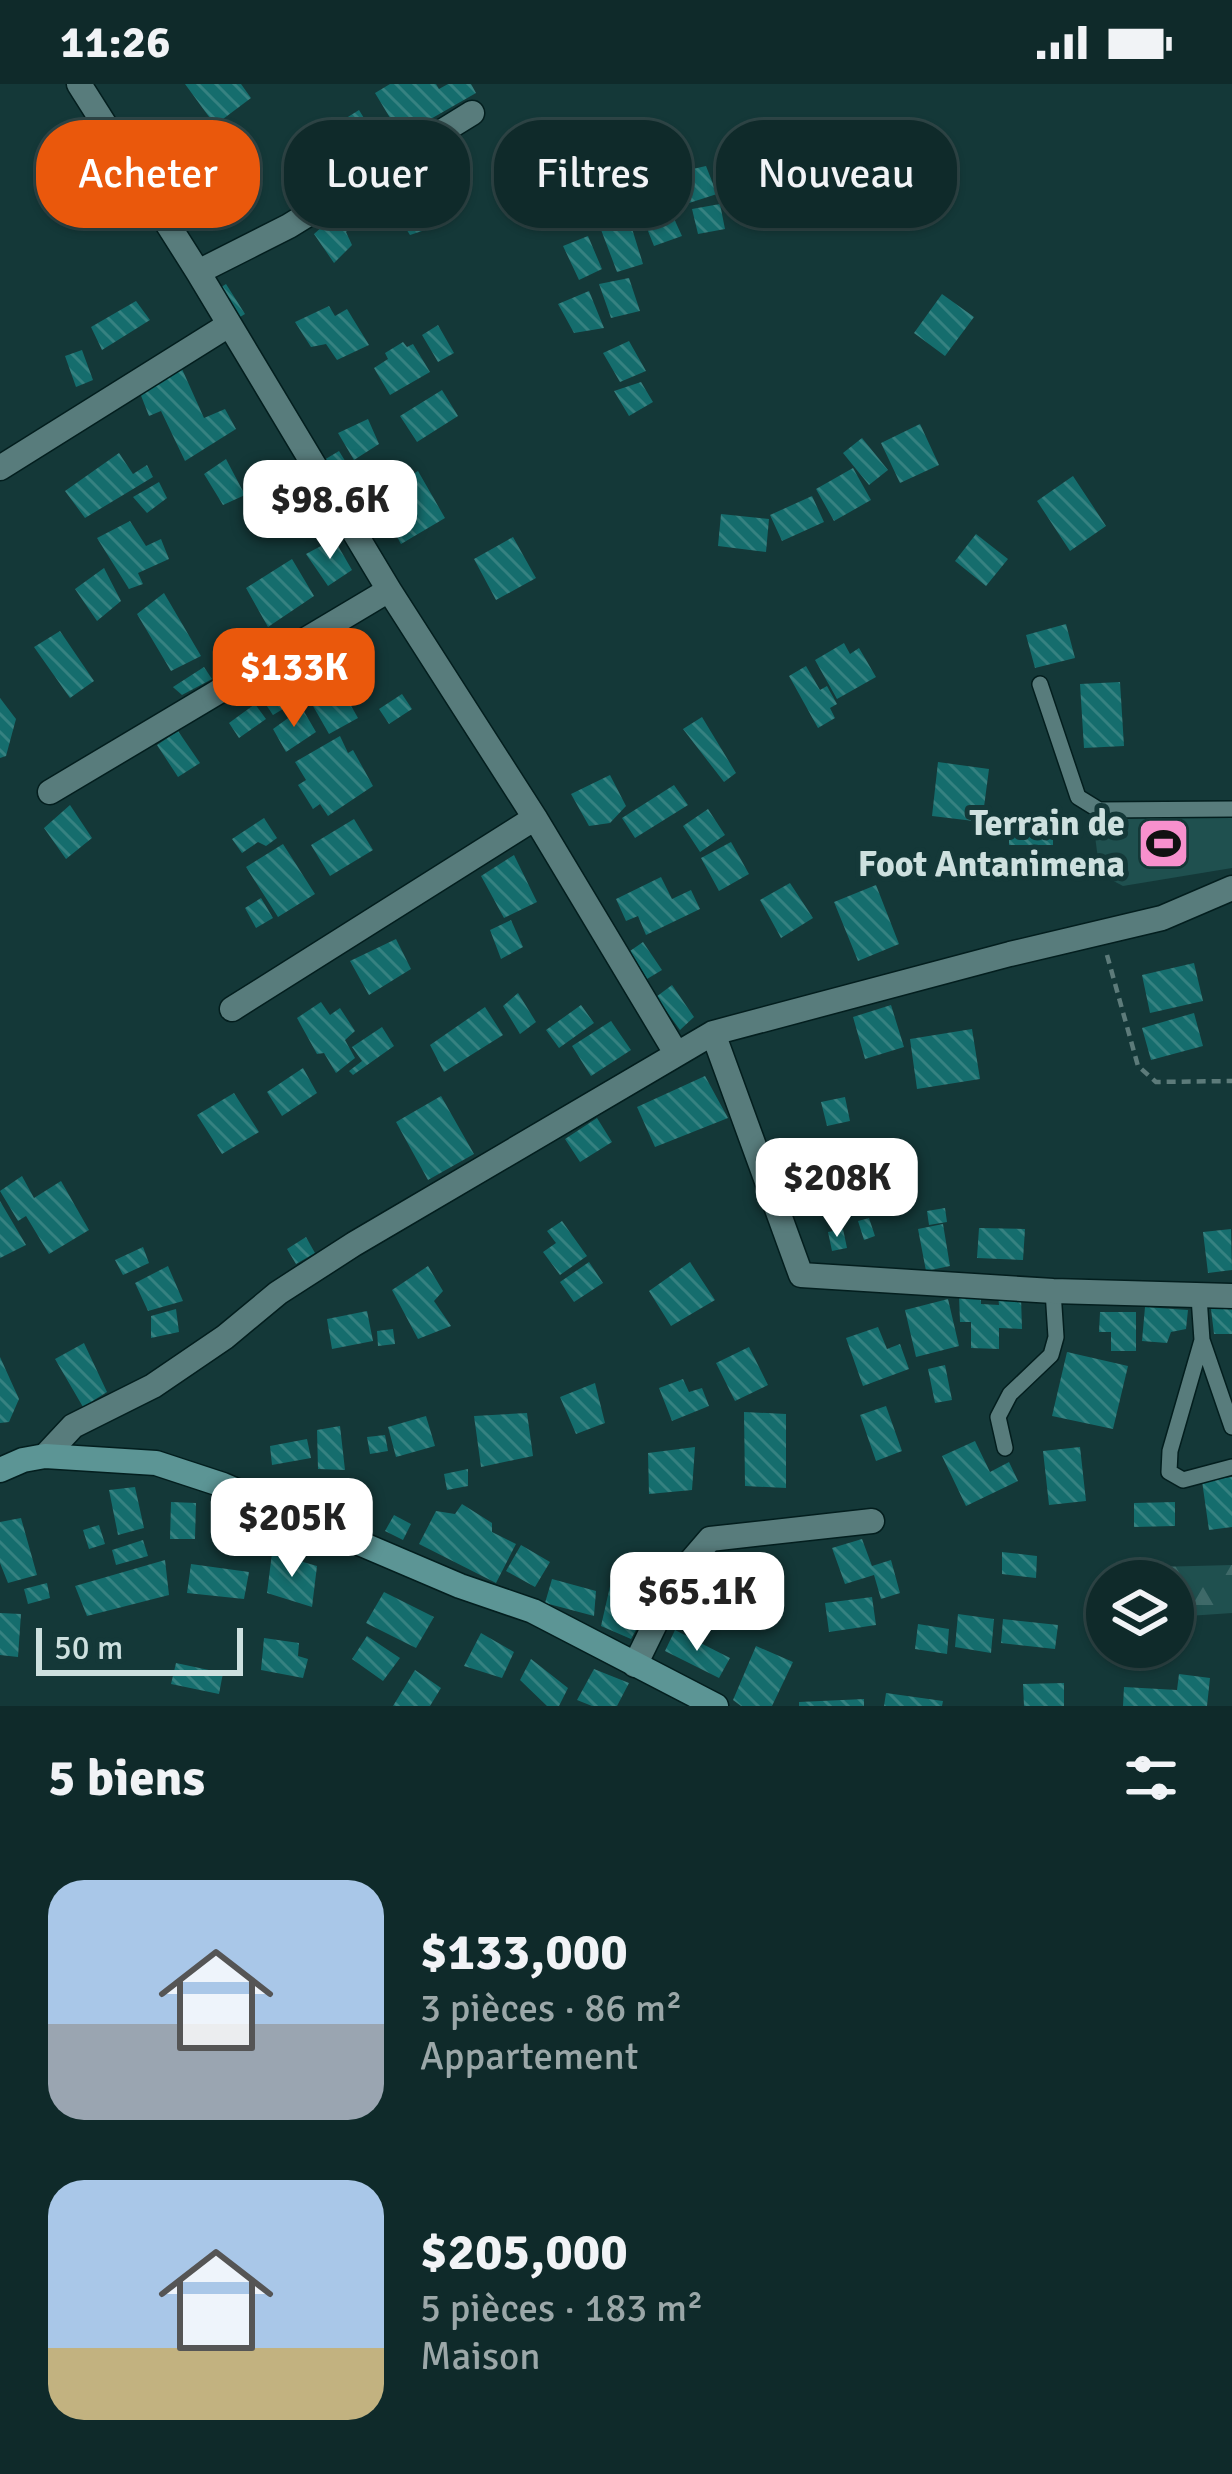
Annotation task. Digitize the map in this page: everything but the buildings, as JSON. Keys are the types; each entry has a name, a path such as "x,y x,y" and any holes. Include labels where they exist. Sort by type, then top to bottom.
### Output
{"street":[{"path":"79,84 676,1053"},
{"path":"198,272 289,226 472,112"},
{"path":"0,468 227,326"},
{"path":"50,792 388,590"},
{"path":"232,1009 535,818"},
{"path":"45,1456 73,1426 153,1386 225,1337 278,1293 354,1244 713,1033 1162,918 1232,888"},
{"path":"713,1033 801,1275 1053,1291 1232,1296"},
{"path":"0,1471 45,1456 156,1463 223,1485 460,1586 533,1611 716,1706"},
{"path":"634,1665 679,1575 710,1539 872,1521"}],"lane":[{"path":"1040,684 1078,797 1099,810 1232,809"},
{"path":"1005,1448 998,1417 1010,1394 1051,1354 1056,1337 1053,1291"},
{"path":"1199,1298 1202,1340 1232,1427"},
{"path":"1202,1340 1170,1451 1169,1472 1183,1480 1232,1467"}],"path":[{"path":"1100,933 1138,1066 1156,1082 1232,1081"}],"green space":[{"name":"Terrain de Foot Antanimena","path":"1232,811 1232,868 1123,886 1100,874 1093,821"},
{"path":"1232,1565 1232,1613 1194,1616 1194,1566"}],"place":[{"name":"Terrain de Foot Antanimena","path":"1164,844"}]}
